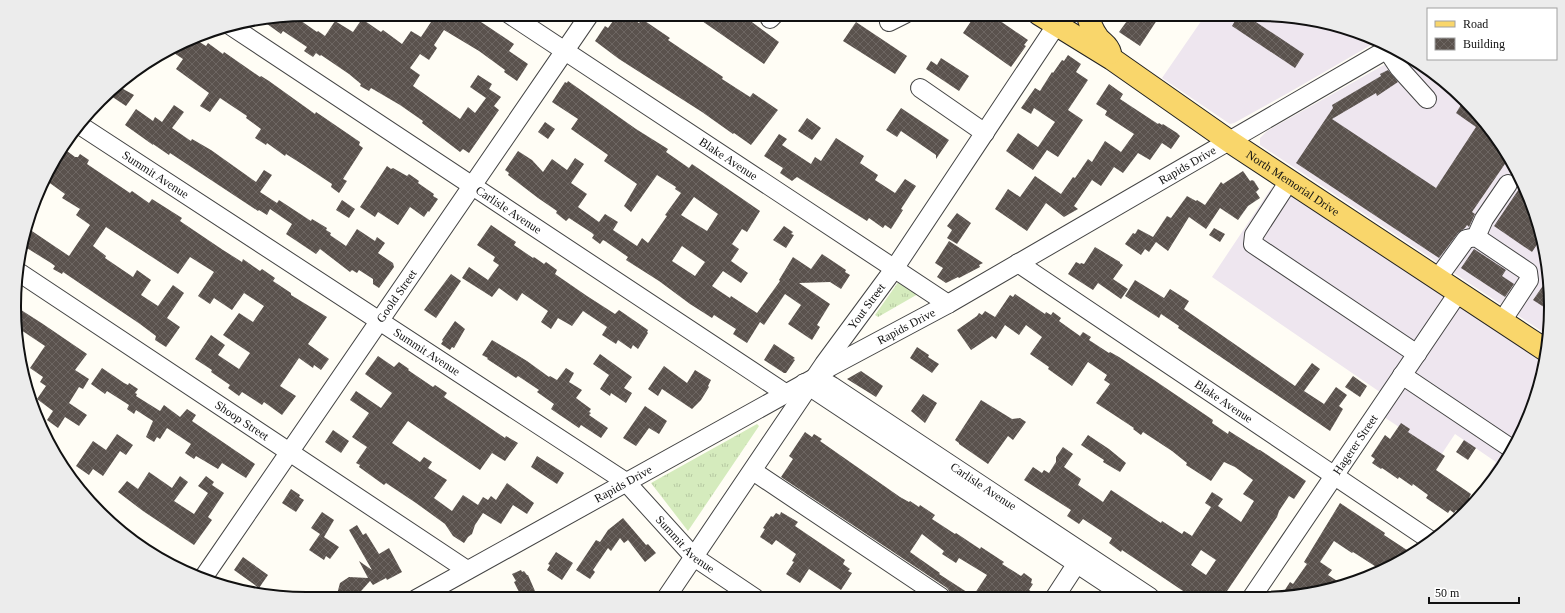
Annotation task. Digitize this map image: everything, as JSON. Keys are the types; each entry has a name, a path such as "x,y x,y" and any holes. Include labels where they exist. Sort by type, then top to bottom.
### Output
{"main road":[{"name":"North Memorial Drive","path":"1058,21 1229,142 1541,347"},
{"path":"1090,21 1092,28 1099,38 1108,46 1112,59"}],"street":[{"name":"Blake Avenue","path":"520,21 948,304"},
{"name":"Goold Street","path":"206,574 585,21"},
{"name":"Yout Street","path":"670,592 753,471 809,382 894,269 985,133 1052,21"},
{"name":"Carlisle Avenue","path":"237,30 786,393"},
{"name":"Rapids Drive","path":"429,592 786,393 809,382 830,368 948,304 1385,50"},
{"path":"1392,54 1399,68 1427,99"},
{"path":"920,88 985,133"},
{"name":"Summit Avenue","path":"84,128 626,482 694,557 746,592"},
{"path":"1289,181 1254,235 1253,244 1417,354"},
{"path":"1476,238 1484,219 1508,184"},
{"path":"1437,279 1466,239 1476,238 1528,272 1529,280 1502,321"},
{"name":"Blake Avenue","path":"1018,263 1426,537"},
{"name":"Shoop Street","path":"23,275 468,570"},
{"name":"Hagerer Street","path":"1255,592 1458,292"},
{"path":"1402,375 1508,446"},
{"name":"Carlisle Avenue","path":"809,382 832,386 1081,559 1121,592"},
{"path":"753,471 934,592"},
{"path":"1058,592 1081,559"},
{"name":"Carlisle Avenue","path":"1081,559 1141,592"}],"shaded area":[{"path":"1201,21 1296,23 1314,26 1350,36 1372,45 1288,93 1230,124 1162,78"},
{"path":"1398,57 1417,69 1447,92 1473,118 1496,148 1515,180 1529,215 1539,251 1542,269 1544,306 1543,332 1260,145 1260,138 1267,131"},
{"path":"1272,187 1278,188 1539,359 1529,398 1515,433 1496,465 1484,482 1496,462 1455,434 1441,455 1384,417 1393,401 1212,277"}],"green space":[{"path":"899,281 918,294 878,317 875,315"},
{"path":"757,424 759,426 688,531 651,483"}],"building":[{"path":"302,21 325,36 335,21 353,32 361,21 365,21 381,32 383,30 402,44 411,31 421,37 431,22 430,21 480,21 514,44 509,51 528,64 517,81 479,51 444,30 434,45 437,48 429,60 420,54 410,68 420,75 413,86 460,119 468,107 475,113 486,98 470,87 478,75 492,84 489,89 501,97 494,106 499,110 469,153 463,149 460,152 422,123 423,121 400,105 371,88 369,91 360,86 361,84 349,74 321,55 320,56 316,53 313,57 304,51 307,47 283,31 281,34 266,23"},
{"path":"613,21 636,21 639,23 640,21 645,21 670,38 668,40 723,77 722,79 750,97 753,93 778,110 751,145 619,59 595,41 605,26 608,28"},
{"path":"702,21 750,21 779,42 764,64"},
{"path":"971,21 1000,21 1028,40 1024,45 1026,46 1011,67 963,33"},
{"path":"1127,21 1156,21 1140,46 1119,32"},
{"path":"1235,21 1254,21 1304,54 1295,68 1232,26"},
{"path":"856,22 907,56 895,74 843,41"},
{"path":"200,42 206,46 208,43 223,54 224,52 260,77 261,76 269,81 315,114 316,112 360,142 359,145 363,148 343,179 347,181 339,193 331,187 332,184 305,166 286,154 285,156 267,143 266,145 255,138 261,129 246,118 247,116 220,98 210,112 200,106 209,93 176,69 183,59 174,53"},
{"path":"1068,55 1081,64 1076,72 1088,80 1068,110 1083,120 1058,157 1047,150 1033,170 1006,151 1018,133 1038,147 1055,122 1034,108 1031,114 1021,108 1035,88 1040,91 1052,72 1053,73 1062,60 1064,61"},
{"path":"941,58 969,76 959,91 926,69 931,61 937,65"},
{"path":"1388,70 1398,82 1377,96 1376,93 1332,119 1436,188 1476,127 1456,113 1461,106 1485,133 1505,163 1472,212 1475,214 1469,227 1467,225 1458,233 1439,258 1296,163 1333,108 1332,105 1381,76 1380,74"},
{"path":"568,81 636,129 668,149 666,152 689,168 692,164 760,211 747,232 742,229 732,244 739,249 731,261 748,273 741,283 723,271 712,286 730,298 731,296 757,313 780,281 779,280 793,257 811,269 822,254 846,270 845,272 850,275 841,289 830,282 799,283 830,304 817,325 820,327 812,340 788,324 801,305 785,294 764,325 760,322 747,343 733,334 736,329 714,315 712,318 690,304 659,281 626,260 628,257 605,241 603,240 600,244 592,238 594,235 592,233 569,218 566,221 556,213 557,211 508,175 509,173 505,170 518,151 532,160 543,172 552,159 567,170 575,158 584,164 571,183 587,194 578,207 599,222 605,214 618,222 613,230 637,246 642,238 648,243 667,216 665,215 681,193 675,189 676,187 657,175 631,212 624,206 637,184 604,161 608,155 571,129 578,119 552,102 565,82 567,83","holes":["694,197 718,214 707,231 681,215","682,246 705,262 695,276 672,261"]},
{"path":"1109,84 1123,94 1120,99 1158,124 1163,124 1180,136 1171,149 1162,143 1150,160 1138,153 1123,173 1114,167 1101,186 1092,180 1074,206 1078,209 1064,217 1046,203 1027,231 995,209 1008,189 1020,197 1035,176 1061,194 1073,177 1075,178 1088,159 1092,162 1105,141 1121,152 1134,134 1105,115 1107,111 1096,104"},
{"path":"122,89 134,95 126,106 113,97"},
{"path":"174,105 184,112 172,128 191,141 192,139 211,150 256,182 264,170 272,175 260,192 277,203 279,200 311,221 312,219 327,228 326,230 331,233 330,235 346,246 357,229 375,241 377,237 385,243 378,253 393,263 394,267 379,288 373,284 373,279 359,270 357,273 352,270 350,272 320,249 316,254 286,234 292,224 270,209 267,215 259,210 258,211 170,153 169,155 153,145 125,125 136,109 153,121 155,117 162,122"},
{"path":"901,108 949,140 936,159 936,155 901,131 897,137 886,130"},
{"path":"807,118 821,128 812,140 798,131"},
{"path":"545,122 555,129 548,139 538,132"},
{"path":"779,134 787,139 782,145 811,164 815,157 821,161 836,138 864,156 860,163 878,175 875,180 895,193 905,179 916,186 901,209 903,210 891,229 885,225 883,228 869,218 867,221 797,177 792,181 780,173 783,168 764,156"},
{"path":"67,151 75,157 78,157 80,154 89,160 87,164 130,193 132,191 149,203 152,199 182,218 180,221 242,262 243,259 260,271 262,269 275,278 273,281 291,293 291,295 327,317 308,344 329,359 321,370 314,365 313,368 299,358 280,386 296,396 282,415 264,402 262,405 242,392 239,396 228,388 230,385 211,372 212,370 195,359 211,335 225,345 218,355 239,369 250,353 223,335 239,313 253,322 264,306 244,293 232,310 214,298 210,304 198,296 214,272 190,257 178,274 106,227 93,246 106,256 105,258 133,277 137,270 151,280 141,295 158,306 173,285 184,293 167,318 180,327 166,347 155,340 156,336 140,324 63,272 62,274 53,269 55,266 27,248 32,231 69,256 90,225 76,215 80,209 62,198 65,194 49,182"},
{"path":"387,166 407,176 409,174 419,181 418,183 434,194 433,196 438,199 424,217 410,207 398,225 378,212 375,217 360,207"},
{"path":"1243,171 1250,181 1254,181 1259,189 1256,192 1260,198 1248,206 1238,220 1220,208 1206,229 1189,217 1168,251 1156,242 1149,252 1145,249 1141,255 1125,244 1138,229 1153,237 1167,216 1171,218 1187,196 1205,205 1221,182 1223,184"},
{"path":"1519,189 1529,215 1537,244 1532,252 1494,226"},
{"path":"342,200 355,209 349,218 336,210"},
{"path":"957,213 971,223 957,244 947,238 952,230 947,226"},
{"path":"491,225 516,242 514,245 533,258 534,257 544,264 546,262 557,270 555,274 587,296 615,314 619,310 648,330 648,333 638,349 633,345 631,349 618,340 616,344 602,335 607,327 583,311 572,326 558,318 551,329 541,322 548,311 522,293 517,301 499,288 492,297 462,278 469,267 488,280 499,265 493,261 495,257 477,245"},
{"path":"784,226 793,232 791,234 794,235 786,248 773,240"},
{"path":"1214,228 1225,234 1220,242 1209,235"},
{"path":"949,241 983,263 979,265 980,267 946,283 937,277 943,268 935,263"},
{"path":"1095,247 1123,265 1113,279 1128,289 1121,299 1098,283 1093,290 1068,274 1076,262 1084,264"},
{"path":"1474,249 1506,270 1502,276 1514,284 1505,297 1461,268"},
{"path":"451,274 461,281 436,318 424,310"},
{"path":"1135,280 1164,298 1170,289 1189,301 1184,309 1295,386 1312,363 1320,369 1304,391 1324,404 1336,387 1347,395 1339,406 1343,409 1330,431 1178,328 1179,326 1161,314 1159,318 1125,296"},
{"path":"1543,286 1544,307 1533,300"},
{"path":"1015,294 1045,314 1046,312 1051,315 1053,312 1061,318 1059,321 1080,336 1083,332 1091,337 1089,340 1109,353 1110,352 1119,357 1154,380 1213,420 1212,423 1228,434 1229,431 1306,481 1294,499 1289,496 1279,511 1277,517 1226,592 1185,592 1122,550 1121,552 1109,543 1112,538 1083,519 1079,524 1067,516 1071,510 1024,480 1033,467 1042,473 1044,470 1049,473 1056,462 1056,457 1063,447 1073,454 1064,467 1081,479 1078,485 1103,502 1111,490 1161,523 1162,521 1182,534 1184,531 1192,536 1211,507 1205,503 1212,492 1223,499 1218,506 1241,522 1254,501 1243,494 1253,480 1235,467 1224,462 1211,481 1186,465 1187,463 1172,451 1143,432 1141,435 1133,429 1134,428 1096,403 1110,384 1104,380 1107,375 1088,362 1072,386 1048,369 1049,367 1030,354 1042,337 1026,325 1019,335 1005,325 996,339 992,336 971,350 957,330 979,313 982,315 985,311 995,317 1010,295 1013,297","holes":["1201,550 1216,560 1206,575 1191,565"]},
{"path":"21,310 87,354 75,370 89,379 83,389 79,387 69,403 87,415 79,426 65,417 58,428 47,420 53,411 37,399 46,386 40,382 43,377 30,368 45,346 22,331"},
{"path":"455,321 465,329 454,348 452,347 450,350 441,344 443,341 442,340"},
{"path":"492,340 527,361 549,377 550,376 557,380 566,368 574,373 569,382 582,390 576,398 591,409 589,412 591,413 589,415 608,428 601,438 581,425 579,428 551,409 554,404 537,392 539,390 518,376 516,378 482,355"},
{"path":"774,344 795,358 793,359 795,360 786,373 764,360"},
{"path":"917,347 939,364 932,373 910,358"},
{"path":"600,354 632,377 624,388 632,393 626,403 611,393 610,396 600,389 609,375 593,364"},
{"path":"378,356 394,367 399,362 433,387 435,385 447,393 444,397 505,438 506,436 518,443 505,461 492,453 480,470 408,421 392,443 420,462 424,457 432,462 428,468 447,480 434,498 452,511 463,495 478,505 483,497 488,500 491,496 496,500 507,483 534,503 527,514 513,505 501,524 483,513 475,525 472,534 464,543 453,536 445,524 416,503 386,483 384,485 359,467 360,465 356,463 367,447 352,437 369,413 350,400 356,391 381,408 392,393 365,374"},
{"path":"664,366 687,383 695,370 711,380 708,386 709,387 701,400 692,409 662,389 658,396 648,389"},
{"path":"102,368 124,383 128,385 129,383 138,389 135,393 137,394 136,396 160,411 164,405 180,417 187,409 196,415 192,421 255,464 246,478 222,463 218,469 196,456 194,459 185,453 191,444 167,428 160,439 157,437 154,442 146,437 153,421 136,410 134,414 127,409 129,405 107,391 105,394 91,384"},
{"path":"861,371 883,386 876,397 847,379"},
{"path":"1353,376 1367,386 1360,397 1345,387"},
{"path":"923,394 937,403 925,423 911,411"},
{"path":"981,400 1012,419 1020,418 1026,422 1013,440 1008,436 988,464 955,440"},
{"path":"645,406 667,421 659,434 649,428 636,446 623,438"},
{"path":"1401,423 1410,429 1408,432 1445,456 1436,470 1471,494 1470,498 1454,513 1450,510 1448,513 1426,498 1428,495 1413,484 1412,486 1399,477 1398,479 1372,463 1375,459 1371,456 1385,435 1390,439"},
{"path":"333,430 349,441 341,453 325,442"},
{"path":"805,432 812,437 814,434 822,439 820,441 900,497 919,507 920,505 935,515 932,519 980,549 981,547 1004,562 1002,564 1021,576 1024,573 1032,579 1031,583 1033,584 1029,590 1032,592 976,592 987,575 959,558 956,563 942,554 944,551 922,534 910,552 940,573 939,574 967,592 950,592 947,588 781,477 793,459 789,456"},
{"path":"117,434 133,445 126,455 120,451 103,476 93,469 89,475 76,466 93,441 106,450"},
{"path":"1088,435 1126,463 1120,472 1103,462 1104,460 1081,445"},
{"path":"1464,440 1476,448 1468,460 1456,452"},
{"path":"537,456 564,473 557,484 531,467"},
{"path":"149,472 172,488 180,476 188,482 174,501 194,514 208,493 198,486 206,476 214,482 212,485 224,493 208,517 212,520 194,545 143,511 118,492 127,481 138,489"},
{"path":"291,489 300,495 299,497 304,500 296,512 282,503"},
{"path":"1340,503 1385,533 1384,535 1407,550 1376,567 1334,541 1320,562 1332,570 1328,575 1337,581 1314,587 1284,591 1290,582 1293,584 1307,564 1304,562"},
{"path":"322,512 334,520 324,537 339,547 330,559 326,556 324,560 309,550 320,534 311,528"},
{"path":"781,512 798,522 795,526 845,560 843,564 850,569 848,571 852,573 841,590 809,569 800,583 786,574 794,562 792,561 796,554 776,540 772,545 760,537 765,529 763,528 771,516 773,517 776,513 780,515"},
{"path":"623,518 646,545 648,544 656,553 645,562 628,540 624,543 620,538 611,551 608,548 593,570 595,572 590,579 576,570 596,540 600,542 608,530"},
{"path":"357,525 363,535 366,533 379,554 389,548 402,572 373,585 370,581 360,592 338,592 340,583 349,577 368,578 359,561 372,570 349,530"},
{"path":"556,552 573,563 562,580 547,570 550,565 548,564"},
{"path":"243,557 268,575 259,588 234,570"},
{"path":"521,570 522,572 524,571 528,575 535,592 519,592 512,574"}]}
